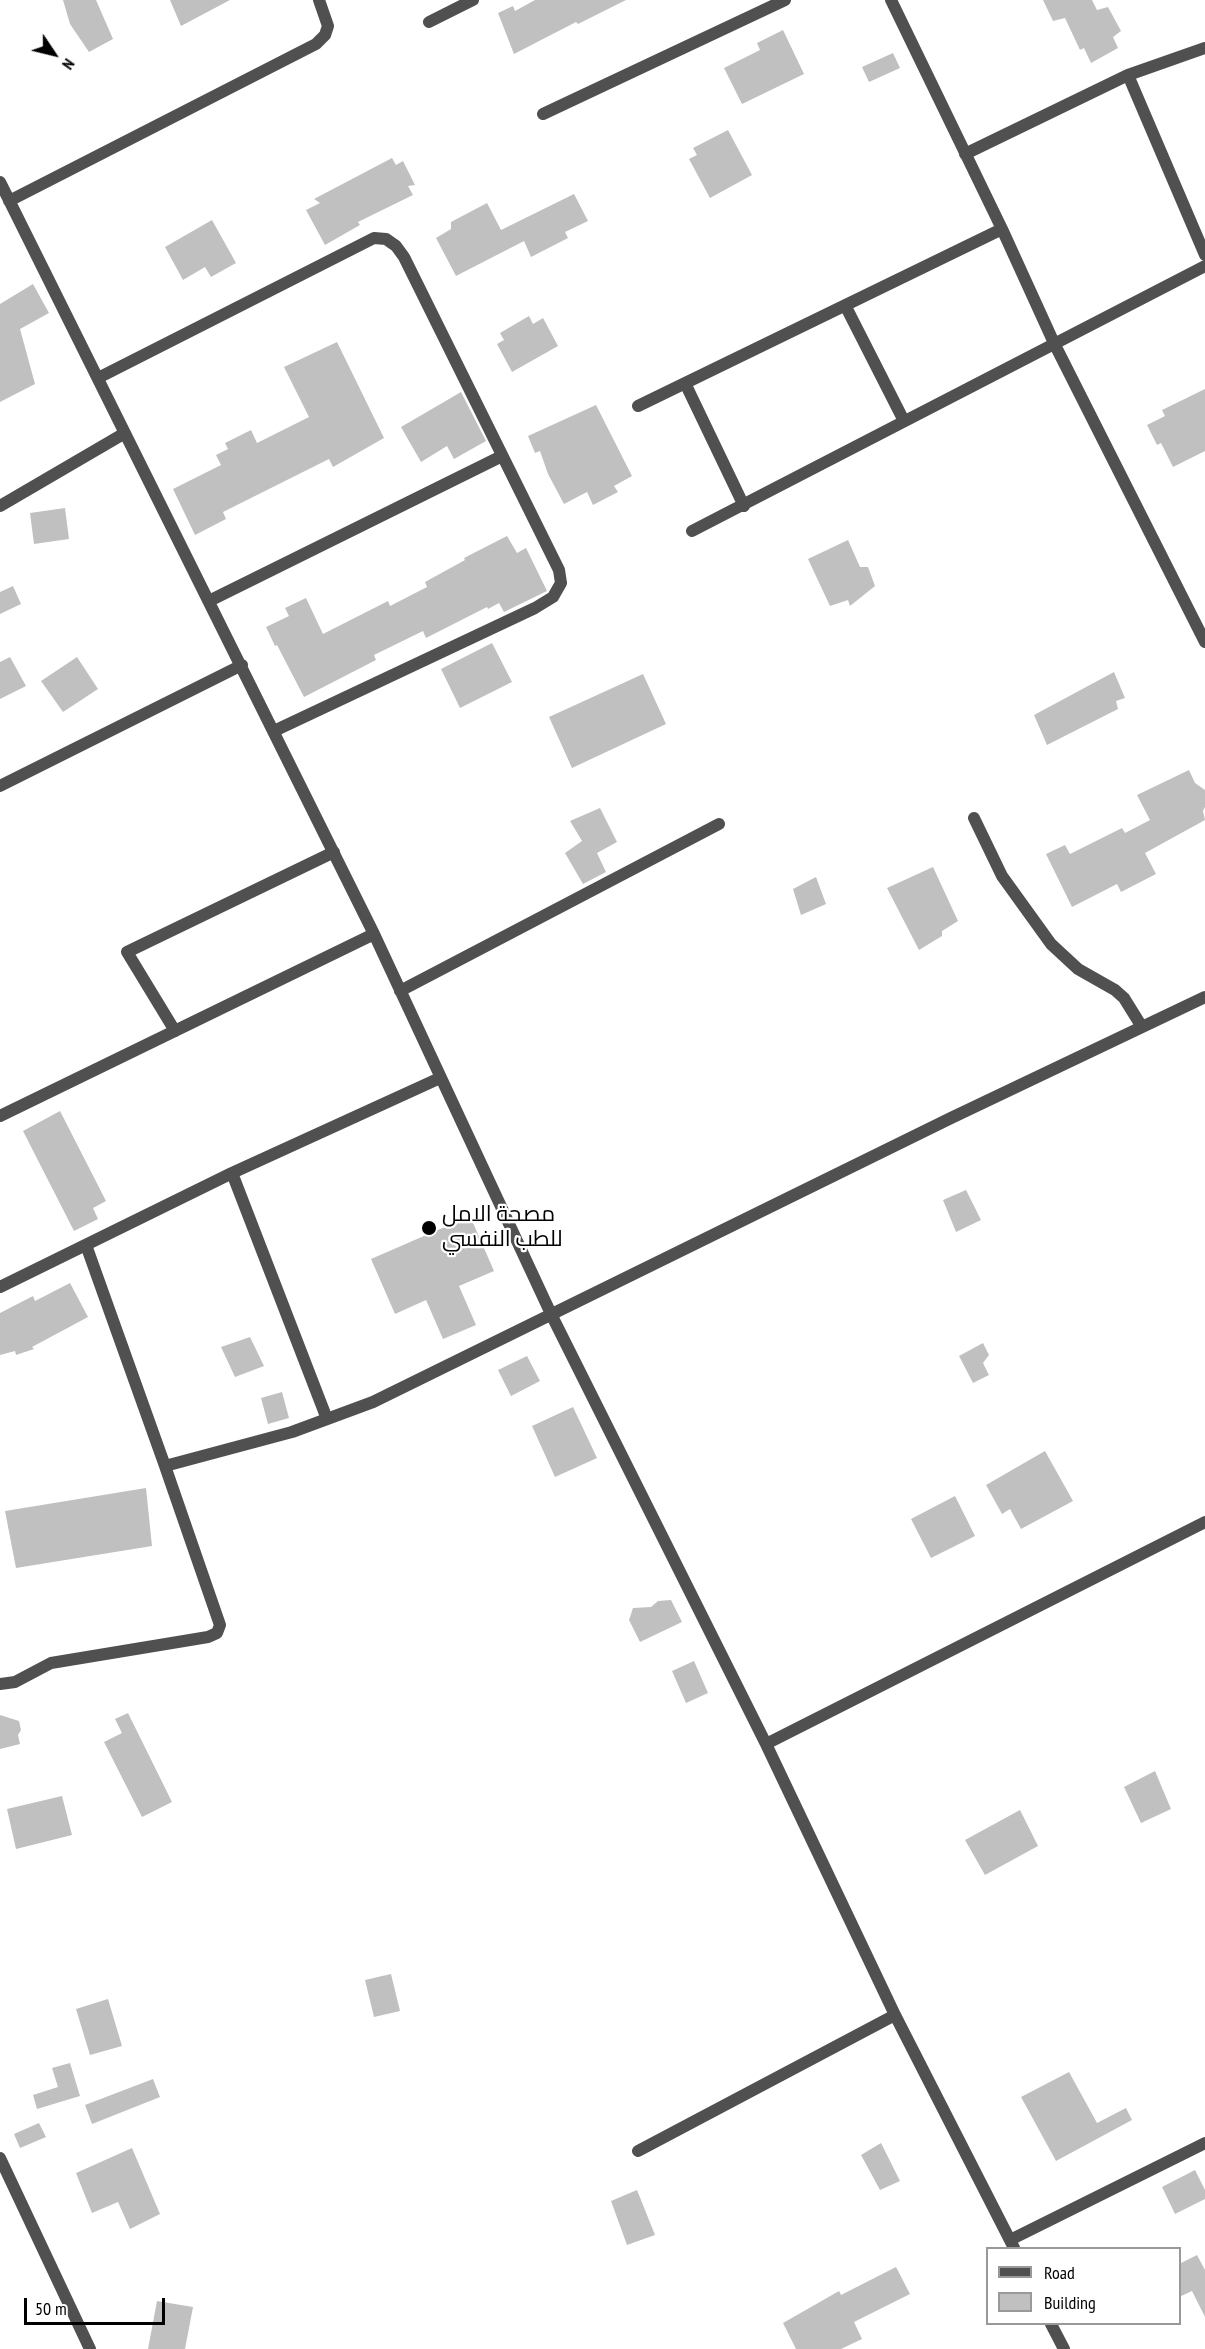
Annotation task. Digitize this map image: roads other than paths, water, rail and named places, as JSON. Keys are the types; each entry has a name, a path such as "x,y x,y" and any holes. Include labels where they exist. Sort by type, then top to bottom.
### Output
{"street":[{"path":"9,201 316,44 325,35 328,26 319,0"},
{"path":"429,22 473,0"},
{"path":"543,114 785,0"},
{"path":"891,0 1002,229 1054,343 1205,642"},
{"path":"965,154 1128,75 1205,48"},
{"path":"1128,75 1205,255"},
{"path":"0,182 334,852 552,1316 766,1744 895,2015 1012,2244 1205,2143"},
{"path":"638,405 1002,229"},
{"path":"98,378 374,238 386,239 396,246 404,257 559,570 561,583 553,597 535,608 274,731"},
{"path":"692,531 1205,266"},
{"path":"845,305 904,421"},
{"path":"685,383 744,506"},
{"path":"0,506 125,433"},
{"path":"209,601 502,456"},
{"path":"0,786 242,665"},
{"path":"974,818 1002,876 1044,937 1078,969 1119,994 1142,1027"},
{"path":"400,991 719,824"},
{"path":"175,1031 127,952 334,852"},
{"path":"0,1116 374,934"},
{"path":"165,1466 292,1432 373,1402 940,1124 1205,998"},
{"path":"0,1287 232,1173 440,1078"},
{"path":"232,1173 327,1419"},
{"path":"0,1684 15,1682 51,1664 208,1637 217,1633 220,1625 86,1245"},
{"path":"766,1744 1205,1521"},
{"path":"638,2151 895,2015"},
{"path":"0,2158 90,2349"},
{"path":"1052,2325 1064,2349"}],"place":[{"name":"مصحة الامل للطب النفسي","path":"429,1228"}]}
